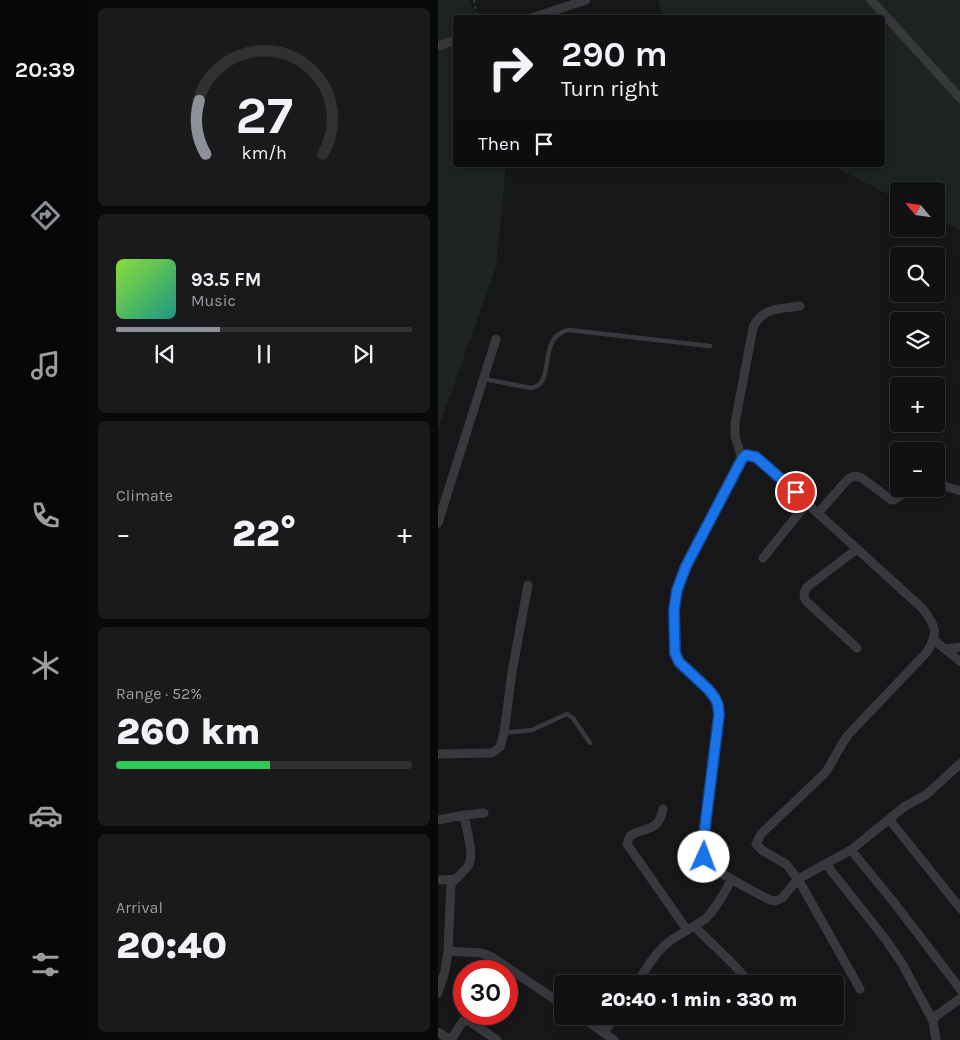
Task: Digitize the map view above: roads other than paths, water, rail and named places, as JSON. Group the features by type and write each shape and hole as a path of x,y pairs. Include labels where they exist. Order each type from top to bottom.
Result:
{"street":[{"path":"540,15 586,0"},
{"path":"871,0 884,15"},
{"path":"885,16 960,99"},
{"path":"438,46 453,41"},
{"path":"742,459 735,423 756,320 762,314 769,311 800,306"},
{"path":"438,523 496,339"},
{"path":"860,989 798,879 786,864 758,848 756,844 757,839 825,773 848,734 927,652 934,640 936,630 933,621 922,608 756,457 746,455 742,459 686,566 677,590 674,610 675,653 679,662 708,689 718,705 719,715 703,843 704,857 712,866 732,879 770,900 776,901 782,898 798,879 851,850 904,806 927,794 960,764"},
{"path":"818,513 852,476 862,478 891,500 895,500 898,497"},
{"path":"945,486 960,491"},
{"path":"763,558 807,503"},
{"path":"857,549 803,592 807,602 857,648"},
{"path":"438,754 492,753 500,747 504,733 512,672 528,586"},
{"path":"934,640 960,662"},
{"path":"945,649 960,647"},
{"path":"663,809 658,823 654,827 633,834 627,840 627,844 690,928 734,965 743,975"},
{"path":"438,820 464,814 484,813"},
{"path":"438,993 445,971 448,951 449,890 451,884 467,868 470,862 471,854 464,814"},
{"path":"889,820 960,909"},
{"path":"851,850 892,900 960,990"},
{"path":"826,864 886,940 903,965 932,1021 936,1040"},
{"path":"438,880 455,879"},
{"path":"642,975 663,946 707,917 717,906 732,879"},
{"path":"448,951 480,953 492,957 554,999"},
{"path":"932,1021 960,998"},
{"path":"438,1032 451,1040 463,1021 468,1021 496,1040"},
{"path":"593,1025 614,1040"},
{"path":"604,1033 609,1025"}],"lane":[{"path":"484,379 531,388 537,387 542,383 551,343 555,336 570,330 710,346"},
{"path":"504,733 532,730 567,714 573,718 590,743"}]}
